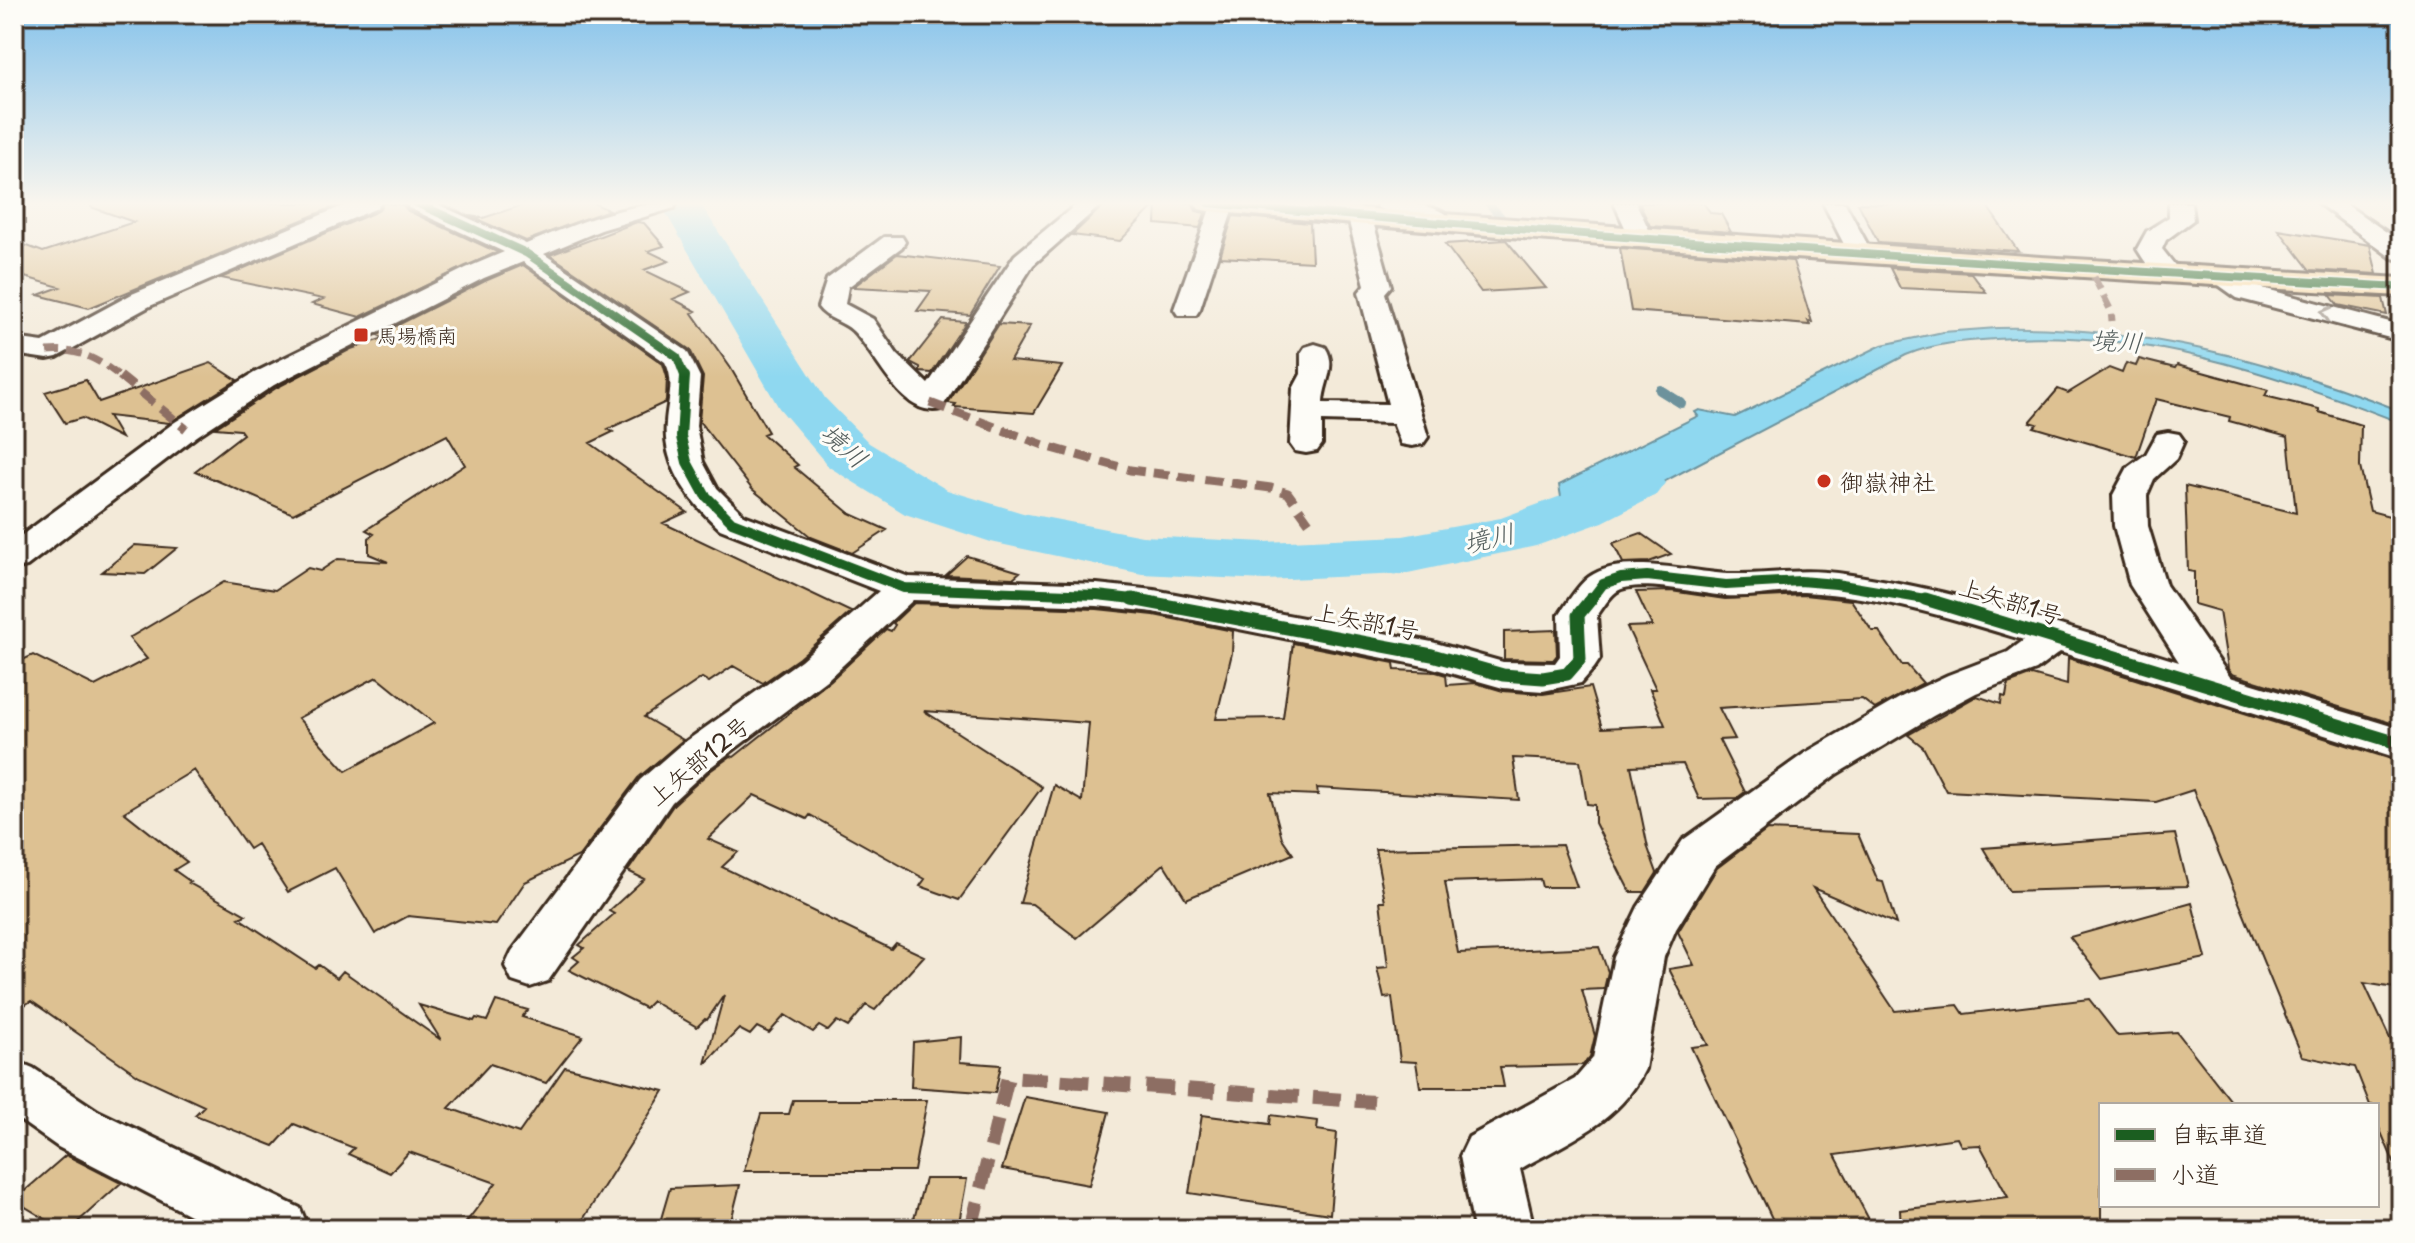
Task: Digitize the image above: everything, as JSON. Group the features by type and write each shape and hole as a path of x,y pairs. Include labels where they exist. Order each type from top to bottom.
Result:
{"main road":[{"path":"1983,261 2401,287"}],"street":[{"path":"14,346 47,351 141,300 233,261"},
{"path":"14,558 232,399 356,332 506,261"},
{"name":"上矢部1号","path":"538,261 677,357 688,381 681,436 691,472 714,507 732,522 904,588 1097,595 1154,601 1432,655 1503,675 1543,678 1567,674 1580,659 1578,615 1603,584 1621,578 1647,576 1726,585 1800,581 1836,584 1939,601 2401,744"},
{"path":"867,261 836,284 831,307 863,325 887,360 930,403 1023,261"},
{"path":"1187,309 1200,261"},
{"path":"1308,412 1409,425 1372,292 1378,286 1371,261"},
{"path":"2159,261 2168,273"},
{"path":"2219,276 2246,292 2401,333"},
{"path":"1306,444 1308,389 1316,374 1315,353"},
{"path":"2168,441 2160,459 2140,474 2130,495 2131,526 2148,585 2216,687"},
{"name":"上矢部12号","path":"530,966 656,791 693,758 815,669 904,588"},
{"path":"1504,1229 1489,1156 1594,1097 1618,1069 1639,957 1655,921 1699,853 1820,764 1918,706 1962,684 2022,661 2054,637"},
{"path":"14,1085 78,1129 279,1229"}],"water":[{"path":"1997,328 2101,333 2203,349 2302,376 2401,411 2401,423 2253,371 2152,347 2049,337 1962,342 1906,355 1648,490 1586,520 1548,532 1562,503 1559,485 1698,416 1695,412 1699,410 1735,417 1882,345 1943,332"}],"building":[{"path":"14,261 203,261 89,308 38,295 60,287 14,274"},
{"path":"261,261 478,261 360,317 312,304 323,299 221,278"},
{"path":"559,261 669,261 644,270 690,292 673,299 696,311 692,313 730,367 768,432 763,434 798,465 794,467 849,513 887,530 852,553 811,537 752,489 699,421 703,377 690,350"},
{"path":"888,261 957,261 1000,266 970,315 917,311 931,291 853,287"},
{"path":"1458,261 1524,261 1546,288 1481,292"},
{"path":"1622,261 1793,261 1812,322 1808,321 1810,325 1631,311"},
{"path":"2303,261 2374,261 2377,274 2310,270"},
{"path":"523,265 663,364 667,377 666,402 608,429 613,432 590,443 687,512 663,523 851,612 799,658 763,683 733,666 709,682 702,678 644,717 683,740 638,778 579,856 525,882 496,925 408,916 375,934 335,868 288,892 257,844 249,849 194,770 124,812 187,862 174,870 189,883 246,915 239,918 315,968 319,965 337,978 343,971 441,1040 419,1005 474,1021 476,1018 487,1021 496,1001 528,1010 522,1017 583,1036 546,1083 490,1064 449,1108 519,1133 565,1067 664,1091 577,1229 461,1229 496,1183 409,1152 390,1173 348,1154 354,1148 294,1124 274,1146 195,1115 204,1106 139,1076 31,1001 14,1012 14,664 33,655 95,686 147,659 129,638 224,582 275,590 308,568 320,571 338,559 388,562 369,554 369,538 374,534 366,530 465,465 447,435 293,514 195,471 243,434 240,430 215,428 276,388 351,349 384,338 378,335","holes":["377,677 434,723 346,771 298,718"]},
{"path":"1890,268 1971,273 1986,292 1900,288"},
{"path":"2330,295 2383,298 2387,315 2338,305"},
{"path":"943,320 966,322 932,373 920,372 920,367 910,362"},
{"path":"999,324 1030,326 1010,361 1062,366 1034,413 954,407 956,404 948,403"},
{"path":"2139,359 2175,368 2177,365 2268,390 2265,396 2319,409 2319,412 2361,425 2360,467 2370,511 2401,519 2401,726 2232,674 2228,669 2219,611 2194,604 2194,572 2188,571 2185,486 2296,513 2288,437 2229,421 2230,417 2156,399 2136,457 2034,427 2037,424 2030,422 2058,389 2068,393 2109,368 2122,373 2126,363 2136,366"},
{"path":"211,363 237,380 169,423 108,416 121,438 82,418 65,423 45,392 86,380 99,402"},
{"path":"1641,533 1671,554 1649,562 1623,563 1613,543"},
{"path":"135,545 177,548 145,574 102,572"},
{"path":"967,556 1020,572 1013,578 946,575"},
{"path":"1671,591 1725,599 1804,595 1851,600 1872,631 1879,631 1902,665 1907,665 1923,683 1875,709 1862,699 1719,708 1735,739 1719,740 1745,792 1737,798 1699,799 1683,764 1631,766 1648,848 1657,873 1645,892 1630,892 1595,823 1595,805 1587,804 1580,761 1513,758 1519,800 1317,788 1318,795 1270,793 1282,838 1293,854 1186,899 1164,864 1077,938 1032,904 1020,903 1054,785 1082,801 1089,723 924,711 1042,787 959,900 920,886 925,879 810,815 807,819 754,795 708,839 738,852 722,867 891,949 896,943 924,956 875,1010 866,1005 848,1027 837,1021 828,1031 819,1026 813,1032 785,1015 769,1033 757,1027 750,1035 739,1029 705,1064 724,995 707,1020 697,1027 652,1001 645,1008 569,970 579,961 573,957 584,948 579,945 614,914 609,911 644,879 628,871 674,804 710,771 734,757 831,680 886,629 891,631 895,625 893,623 914,603 1097,609 1154,615 1233,631 1232,653 1216,719 1283,718 1293,643 1394,663 1395,670 1436,672 1446,675 1447,685 1476,683 1503,691 1543,694 1590,687 1602,728 1665,725 1650,689 1656,689 1627,627 1652,626 1636,592"},
{"path":"1556,630 1557,655 1553,660 1504,659 1504,632"},
{"path":"2068,658 2401,762 2401,989 2364,983 2401,1062 2401,1179 2379,1128 2379,1103 2369,1103 2355,1067 2302,1056 2193,790 2156,802 1946,791 1923,747 1908,735 1977,696 2001,704 2002,696 2006,697 2008,684 2032,675 2067,685"},
{"path":"1767,830 1858,834 1878,881 1883,882 1896,924 1813,888 1895,1011 1958,1005 1964,1014 2089,999 2118,1036 2177,1032 2232,1103 2099,1103 2101,1229 1901,1229 1900,1210 2008,1197 1980,1145 1961,1146 1957,1138 1835,1155 1874,1229 1777,1229 1691,1047 1708,1045 1669,969 1694,965 1678,932 1717,868"},
{"path":"2175,834 2188,886 2009,891 1983,848"},
{"path":"1562,845 1577,887 1542,887 1540,879 1445,882 1458,953 1599,947 1608,972 1604,989 1582,990 1595,1036 1590,1057 1583,1065 1500,1067 1504,1087 1420,1087 1416,1062 1400,1061 1392,997 1384,998 1377,968 1388,967 1380,901 1385,901 1375,849"},
{"path":"2192,903 2206,958 2102,979 2070,937"},
{"path":"961,1037 960,1062 1001,1065 995,1093 911,1087 913,1042"},
{"path":"1025,1097 1109,1112 1089,1185 1002,1169"},
{"path":"793,1100 927,1100 914,1171 744,1171 761,1114 789,1114"},
{"path":"1202,1115 1270,1124 1271,1115 1318,1121 1317,1130 1337,1133 1330,1214 1189,1193"},
{"path":"66,1155 121,1183 70,1229 62,1229 14,1200"},
{"path":"925,1179 967,1179 958,1228 912,1226"},
{"path":"740,1185 729,1229 658,1229 670,1188"}],"waterway":[{"name":"境川","path":"715,261 805,408 849,455 926,502 1012,529 1142,555 1265,561 1403,555 1515,533 1582,509 1636,483"},
{"path":"1660,390 1681,403"}],"marked path":[{"path":"2094,277 2111,311 2112,321"},
{"path":"47,351 73,351 99,360 186,429"},
{"path":"930,403 1049,447 1130,470 1271,488 1288,493 1310,524"},
{"path":"971,1229 1008,1077 1374,1102"}],"cycle path":[{"path":"538,261 677,357 683,367 686,386 681,426 683,450 705,495 732,522 904,588 1097,595 1154,601 1432,655 1503,675 1543,678 1567,674 1580,659 1578,615 1603,584 1621,578 1647,576 1726,585 1800,581 1836,584 1939,601 2401,744"},
{"path":"1971,261 2401,287"}],"place":[{"name":"馬場橋南","path":"361,335"},
{"name":"御嶽神社","path":"1824,481"}]}
